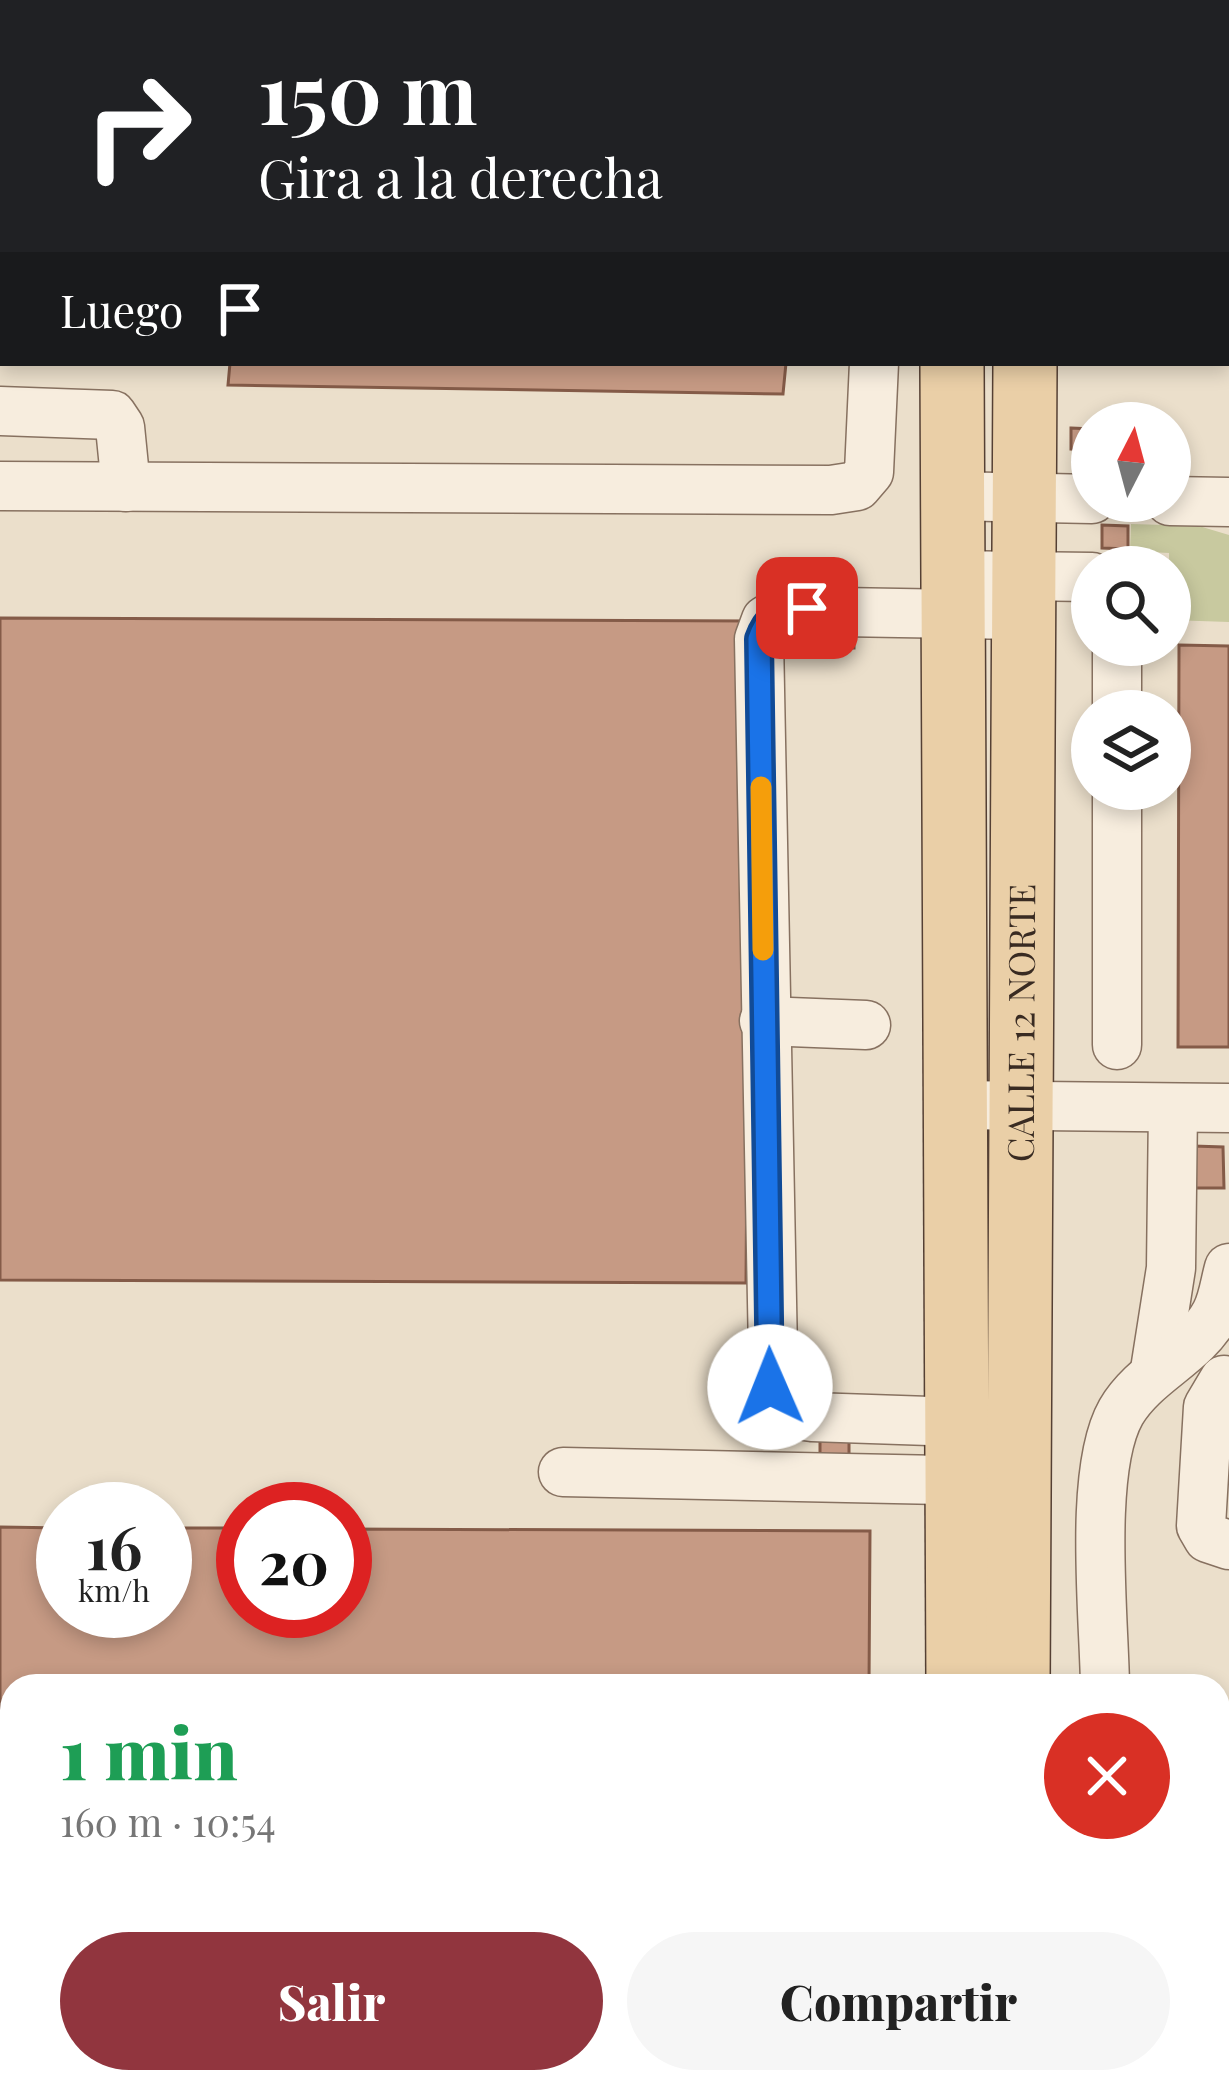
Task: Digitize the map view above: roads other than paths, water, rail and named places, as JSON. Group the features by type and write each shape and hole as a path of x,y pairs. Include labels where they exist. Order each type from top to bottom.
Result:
{"main road":[{"name":"CALLE 12 NORTE","path":"952,366 958,1674"},
{"name":"CALLE 12 NORTE","path":"1018,1674 1025,366"}],"lane":[{"path":"0,486 831,490 856,486 869,472 874,366"},
{"path":"0,411 112,415 120,427 126,487"},
{"path":"952,496 1071,498"},
{"path":"1191,501 1229,502"},
{"path":"957,1452 788,1414 774,1403 759,639 766,620 781,611 952,593 1022,596 1071,583"},
{"path":"1117,810 1117,1045"},
{"path":"764,1021 866,1025"},
{"path":"955,1105 1229,1108"},
{"path":"1167,1346 1173,1108"},
{"path":"1105,1674 1103,1462 1121,1412 1167,1346 1216,1313 1229,1268"},
{"path":"1167,1346 1227,1380 1208,1407 1201,1526 1208,1538 1229,1545"},
{"path":"563,1472 957,1452 1020,1453"}]}
